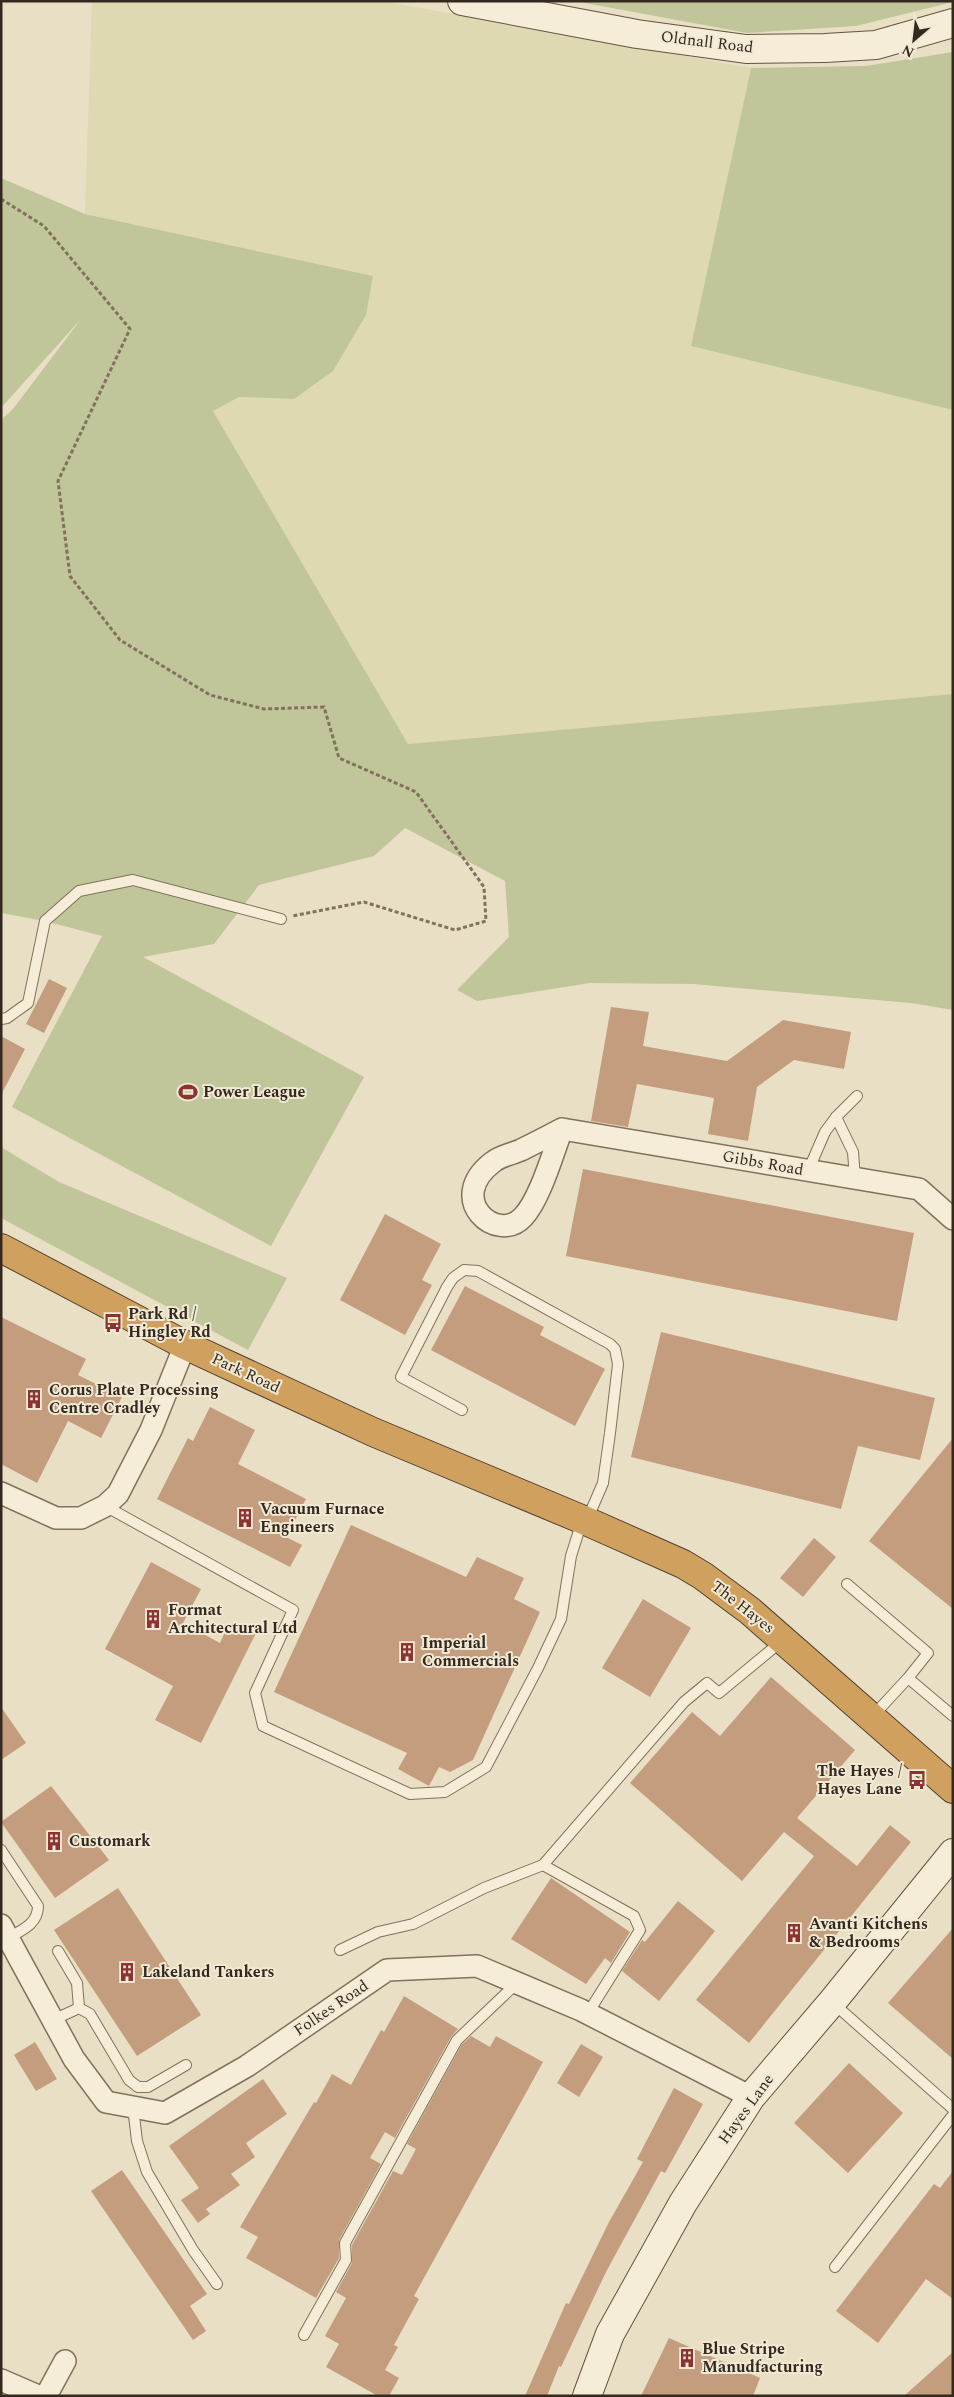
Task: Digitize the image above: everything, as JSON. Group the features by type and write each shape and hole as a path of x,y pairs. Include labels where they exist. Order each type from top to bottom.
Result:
{"highway":[{"name":"Park Road","path":"1,1248 185,1345 374,1432 497,1484"},
{"name":"The Hayes","path":"497,1484 584,1520 683,1564 704,1576 784,1640 953,1789"}],"street":[{"name":"Oldnall Road","path":"462,1 637,34 746,49 876,45 953,23"},
{"name":"Gibbs Road","path":"562,1129 919,1189 953,1219"},
{"path":"562,1129 538,1191 522,1218 507,1225 488,1222 475,1208 472,1191 479,1174 494,1160 562,1129"},
{"path":"1,1493 56,1518 81,1518 105,1506 118,1494 151,1430 185,1345"},
{"name":"Hayes Lane","path":"587,2396 610,2334 683,2203 751,2097 832,2002 953,1853"},
{"name":"Folkes Road","path":"5,1932 74,2059 106,2102 133,2108 165,2113 247,2066 387,1970 477,1966 588,2013 751,2097"},
{"path":"46,2396 65,2362"},
{"path":"1,2380 38,2396"}],"lane":[{"path":"1,1019 7,1018 28,1003 45,921 79,891 134,880 281,919"},
{"path":"808,1170 826,1132 836,1117 857,1096"},
{"path":"836,1117 853,1152 855,1178"},
{"path":"105,1506 293,1610 255,1693 263,1726 410,1794 444,1792 486,1767 538,1668 561,1619 571,1556 584,1520 603,1483 618,1364 615,1349 610,1344 478,1271 464,1270 458,1273 447,1287 401,1377 462,1410"},
{"path":"848,1584 928,1652 908,1678 871,1718"},
{"path":"340,1950 378,1932 413,1924 484,1888 543,1865 684,1702 707,1683 719,1693 784,1640"},
{"path":"908,1678 953,1716"},
{"path":"1,1850 38,1906 38,1915 34,1922 5,1932"},
{"path":"543,1865 634,1916 640,1930 588,2013"},
{"path":"58,1951 78,1983 79,2008"},
{"path":"304,2335 346,2260 345,2243 457,2040 517,1983"},
{"path":"832,2002 953,2109"},
{"path":"53,2020 79,2008"},
{"path":"79,2008 90,2014 128,2080 138,2088 148,2087 186,2065"},
{"path":"133,2108 137,2141 147,2172 193,2250 217,2284"},
{"path":"835,2267 953,2115"}],"path":[{"path":"1,199 44,226 130,329 58,481 70,576 120,640 210,695 264,709 324,707 338,758 416,792 484,887 486,920 455,930 364,902 281,919"}],"shaded area":[{"path":"92,1 382,1 751,68 691,346 953,410 953,694 408,744 213,411 238,397 294,399 373,276 85,214"}],"green space":[{"path":"574,1 953,2 856,26 747,33"},
{"path":"953,52 953,410 691,346 751,68 866,66"},
{"path":"1,178 85,214 373,276 366,315 333,371 294,399 239,397 213,411 408,744 953,694 953,1010 911,1003 693,984 590,983 477,1001 457,990 509,937 505,881 405,828 374,856 259,885 214,944 143,957 364,1077 271,1246 12,1107 102,936 45,921 1,913 1,420 13,409 81,319 1,408"},
{"path":"1,1147 59,1182 287,1278 248,1350 1,1218"}],"building":[{"path":"49,979 67,988 44,1033 26,1024"},
{"path":"611,1007 649,1012 643,1046 727,1061 783,1020 851,1032 844,1069 794,1060 757,1087 748,1141 708,1134 714,1098 637,1084 628,1127 591,1121"},
{"path":"1,1036 25,1049 1,1095"},
{"path":"583,1169 914,1233 897,1321 566,1256"},
{"path":"385,1214 441,1244 422,1280 432,1285 405,1335 340,1300"},
{"path":"465,1286 544,1327 540,1335 605,1369 575,1426 431,1350"},
{"name":"Corus Plate Processing Centre Cradley","path":"1,1317 86,1359 78,1375 122,1397 101,1438 68,1421 37,1483 1,1464"},
{"path":"661,1332 935,1398 920,1460 858,1446 841,1509 631,1457"},
{"name":"Vacuum Furnace Engineers","path":"210,1407 255,1430 238,1464 306,1499 286,1537 302,1545 290,1567 157,1499 188,1438 193,1441"},
{"path":"953,1438 953,1609 869,1541"},
{"name":"Imperial Commercials","path":"351,1525 466,1577 477,1557 524,1578 514,1599 540,1612 473,1760 450,1772 439,1767 429,1786 398,1769 407,1753 274,1692"},
{"path":"814,1538 836,1557 803,1597 780,1578"},
{"path":"151,1562 201,1589 183,1623 220,1643 225,1632 231,1635 238,1623 256,1633 201,1743 155,1720 173,1686 105,1649"},
{"path":"643,1599 691,1628 650,1697 602,1668"},
{"path":"771,1677 855,1750 797,1818 857,1866 890,1825 911,1842 749,2043 696,2000 814,1856 784,1832 742,1881 630,1783 692,1712 720,1736"},
{"path":"1,1707 26,1743 1,1760"},
{"name":"Customark","path":"51,1786 109,1860 55,1898 1,1822"},
{"path":"551,1878 630,1932 611,1963 605,1958 586,1984 511,1939"},
{"name":"Lakeland Tankers","path":"118,1888 201,2015 137,2056 54,1930"},
{"path":"678,1901 715,1931 659,2001 622,1971 642,1940 645,1942"},
{"path":"953,1928 953,2059 888,2003"},
{"path":"404,1996 458,2029 451,2037 395,2138 385,2132 370,2158 381,2164 339,2240 339,2258 316,2298 246,2258 258,2237 240,2227 332,2074 351,2085 381,2030 384,2032"},
{"path":"471,2036 490,2047 496,2036 543,2062 414,2296 419,2299 394,2345 398,2347 385,2370 399,2378 389,2396 378,2396 326,2367 339,2344 325,2336 346,2298 336,2292 352,2263 352,2245 393,2171 402,2175 416,2149 407,2144 462,2044"},
{"path":"35,2042 57,2079 36,2091 14,2055"},
{"path":"581,2044 603,2057 579,2097 557,2083"},
{"path":"849,2063 903,2113 848,2173 794,2123"},
{"path":"263,2079 287,2114 246,2143 255,2157 231,2174 240,2185 206,2209 210,2214 198,2223 181,2200 199,2188 169,2146"},
{"path":"674,2088 703,2104 665,2173 661,2171 606,2272 561,2367 559,2366 547,2396 525,2396 566,2303 569,2304 609,2222 643,2162 637,2159"},
{"path":"122,2170 207,2294 190,2306 206,2331 193,2340 91,2191"},
{"path":"953,2171 953,2299 926,2279 878,2343 836,2311 934,2184 940,2188"},
{"name":"Blue Stripe Manudfacturing","path":"669,2338 760,2378 753,2396 641,2396"},
{"path":"953,2352 953,2396 904,2396"}],"place":[{"name":"Power League","path":"188,1092"},
{"name":"Park Rd / Hingley Rd","path":"113,1323"},
{"name":"Corus Plate Processing Centre Cradley","path":"34,1399"},
{"name":"Vacuum Furnace Engineers","path":"245,1518"},
{"name":"Format Architectural Ltd","path":"153,1619"},
{"name":"Imperial Commercials","path":"407,1652"},
{"name":"The Hayes / Hayes Lane","path":"917,1780"},
{"name":"Customark","path":"54,1841"},
{"name":"Avanti Kitchens & Bedrooms","path":"794,1933"},
{"name":"Lakeland Tankers","path":"127,1972"},
{"name":"Blue Stripe Manudfacturing","path":"687,2358"}]}
